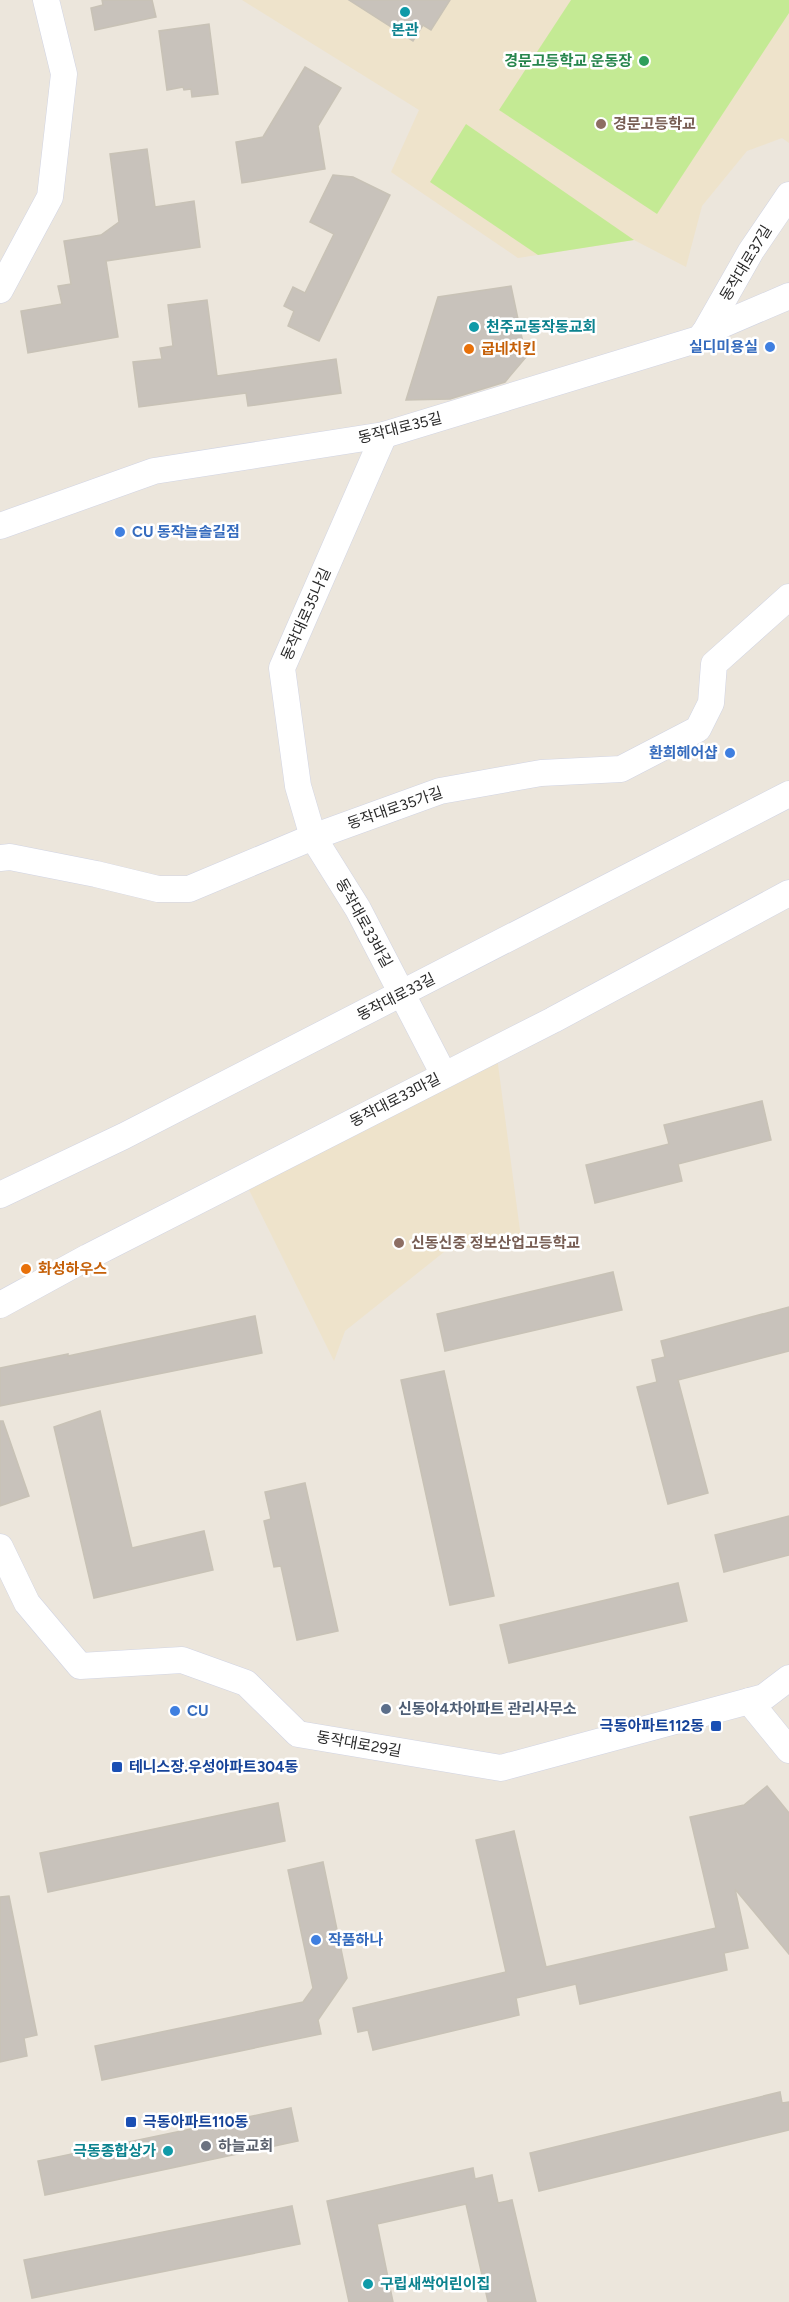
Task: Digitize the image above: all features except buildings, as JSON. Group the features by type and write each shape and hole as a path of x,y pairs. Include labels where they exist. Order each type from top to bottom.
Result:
{"street":[{"path":"0,290 50,197 64,74 46,0"},
{"name":"동작대로37길","path":"705,332 751,251 789,195"},
{"name":"동작대로35길","path":"0,526 154,471 384,435 699,339 705,332 789,296"},
{"name":"동작대로35나길","path":"313,837 297,786 282,668 384,435"},
{"name":"동작대로35가길","path":"0,858 10,857 158,889 189,889 313,837 440,791 541,773 621,769 698,729 711,703 714,664 789,597"},
{"name":"동작대로33길","path":"0,1195 124,1136 789,794"},
{"name":"동작대로33바길","path":"313,837 358,909 444,1075"},
{"name":"동작대로33마길","path":"0,1305 88,1257 553,1020 789,893"},
{"name":"동작대로29길","path":"0,1547 27,1603 80,1666 182,1660 246,1683 298,1734 501,1768 764,1697 789,1678"},
{"path":"749,1701 789,1750"}],"shaded area":[{"name":"경문고등학교","path":"242,0 789,0 789,143 782,138 747,151 702,206 686,267 634,240 518,258 391,172 419,110"},
{"path":"497,1057 521,1238 444,1252 345,1331 334,1361 248,1188"}],"green space":[{"name":"경문고등학교 운동장","path":"571,0 789,0 789,13 657,214 499,110"},
{"path":"466,124 634,240 538,255 430,182"}],"place":[{"name":"본관","path":"405,12"},
{"name":"경문고등학교 운동장","path":"644,61"},
{"name":"경문고등학교","path":"601,124"},
{"name":"천주교동작동교회","path":"474,327"},
{"name":"실디미용실","path":"770,347"},
{"name":"굽네치킨","path":"469,349"},
{"name":"CU 동작늘솔길점","path":"120,532"},
{"name":"환희헤어샵","path":"730,753"},
{"name":"신동신중 정보산업고등학교","path":"399,1243"},
{"name":"화성하우스","path":"26,1269"},
{"name":"신동아4차아파트 관리사무소","path":"386,1709"},
{"name":"CU","path":"175,1711"},
{"name":"극동아파트112동","path":"716,1726"},
{"name":"테니스장.우성아파트304동","path":"117,1767"},
{"name":"작품하나","path":"316,1940"},
{"name":"극동아파트110동","path":"131,2122"},
{"name":"하늘교회","path":"206,2146"},
{"name":"극동종합상가","path":"168,2151"},
{"name":"구립새싹어린이집","path":"368,2284"}]}
